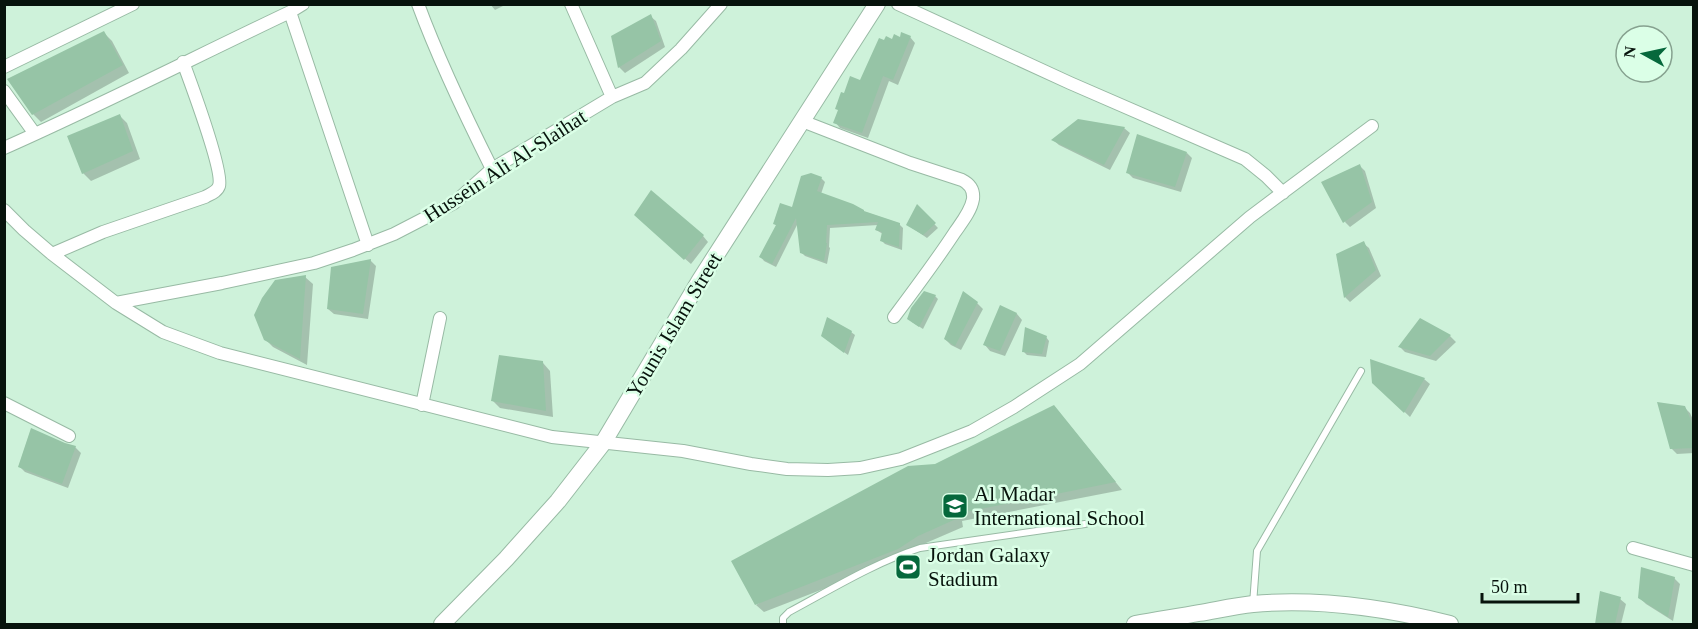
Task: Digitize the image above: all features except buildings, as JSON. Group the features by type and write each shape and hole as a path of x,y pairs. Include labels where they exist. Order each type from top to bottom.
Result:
{"street":[{"path":"4,67 133,4"},
{"path":"4,148 112,99 303,4"},
{"path":"418,4 429,34 492,169"},
{"path":"572,4 612,97"},
{"name":"Hussein Ali Al-Slaihat","path":"116,303 314,263 394,234 454,203 492,169 612,97 645,83 681,49 721,4"},
{"name":"Younis Islam Street","path":"442,624 558,501 603,443 712,260 877,4"},
{"path":"898,4 1070,83 1245,159 1283,193"},
{"path":"290,12 368,245"},
{"path":"52,254 103,232 205,197 218,189 220,185 218,172 183,62"},
{"path":"4,91 35,134"},
{"path":"802,121 910,163 962,180 968,183 972,190 973,197 968,212 894,317"},
{"path":"4,210 52,254 116,303 163,332 220,353 552,437 683,451 751,464 828,470 860,468 901,459 972,430 1014,407 1080,364 1251,217 1372,126"},
{"path":"422,405 440,318"},
{"path":"4,403 69,436"},
{"path":"1633,548 1694,565"},
{"path":"1135,624 1253,604 1322,604 1365,607 1450,624"},
{"path":"450,624 460,607"}],"lane":[{"path":"1253,604 1257,550 1361,371"},
{"path":"783,624 783,618 789,612 884,561 920,548 1085,524"}],"place":[{"name":"Al Madar International School","path":"955,506"},
{"name":"Jordan Galaxy Stadium","path":"908,567"}]}
